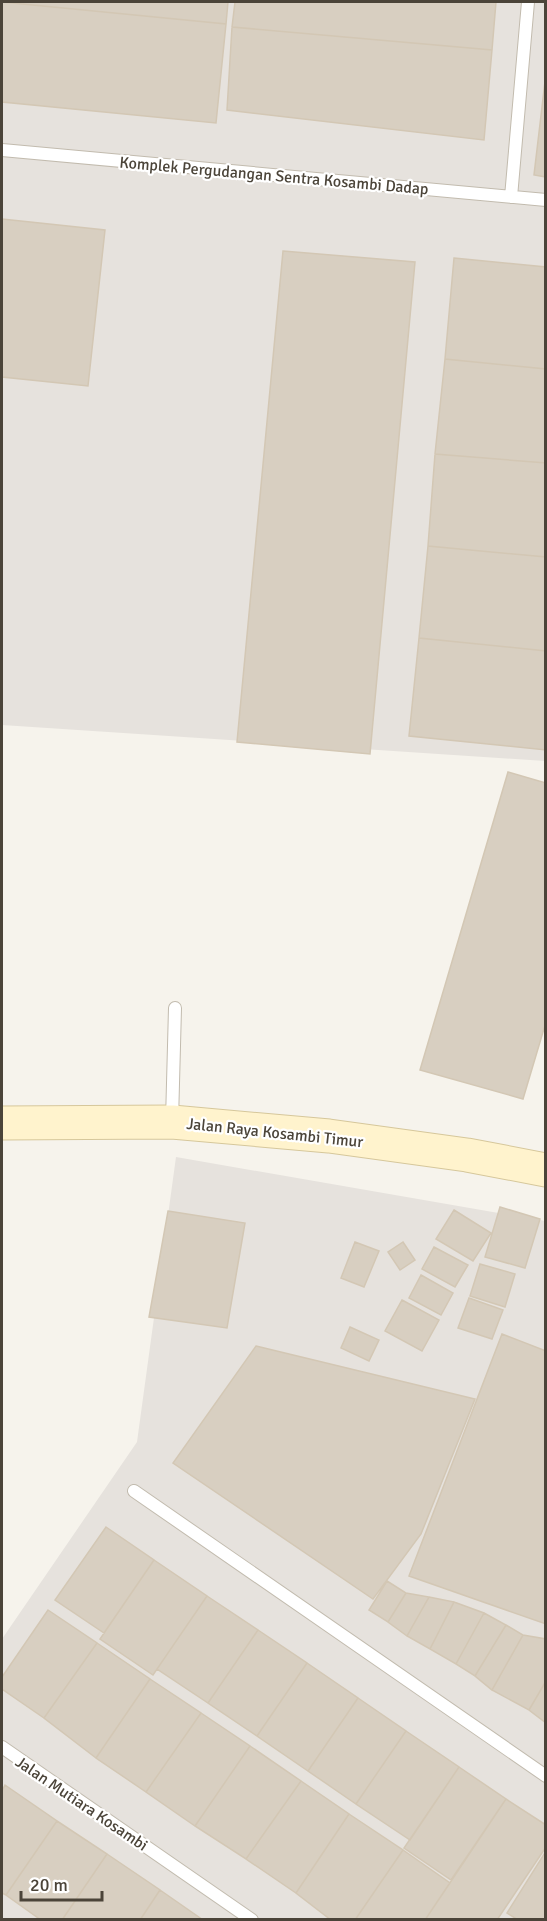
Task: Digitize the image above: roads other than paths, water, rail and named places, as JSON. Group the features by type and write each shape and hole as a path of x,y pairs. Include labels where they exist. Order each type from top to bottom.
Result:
{"main road":[{"name":"Jalan Raya Kosambi Timur","path":"2,1123 172,1122 329,1136 467,1155 546,1170"}],"lane":[{"path":"512,197 528,2"},
{"name":"Komplek Pergudangan Sentra Kosambi Dadap","path":"2,150 546,201"},
{"path":"172,1122 175,1008"},
{"path":"134,1491 546,1776"},
{"name":"Jalan Mutiara Kosambi","path":"2,1747 252,1920"}]}
